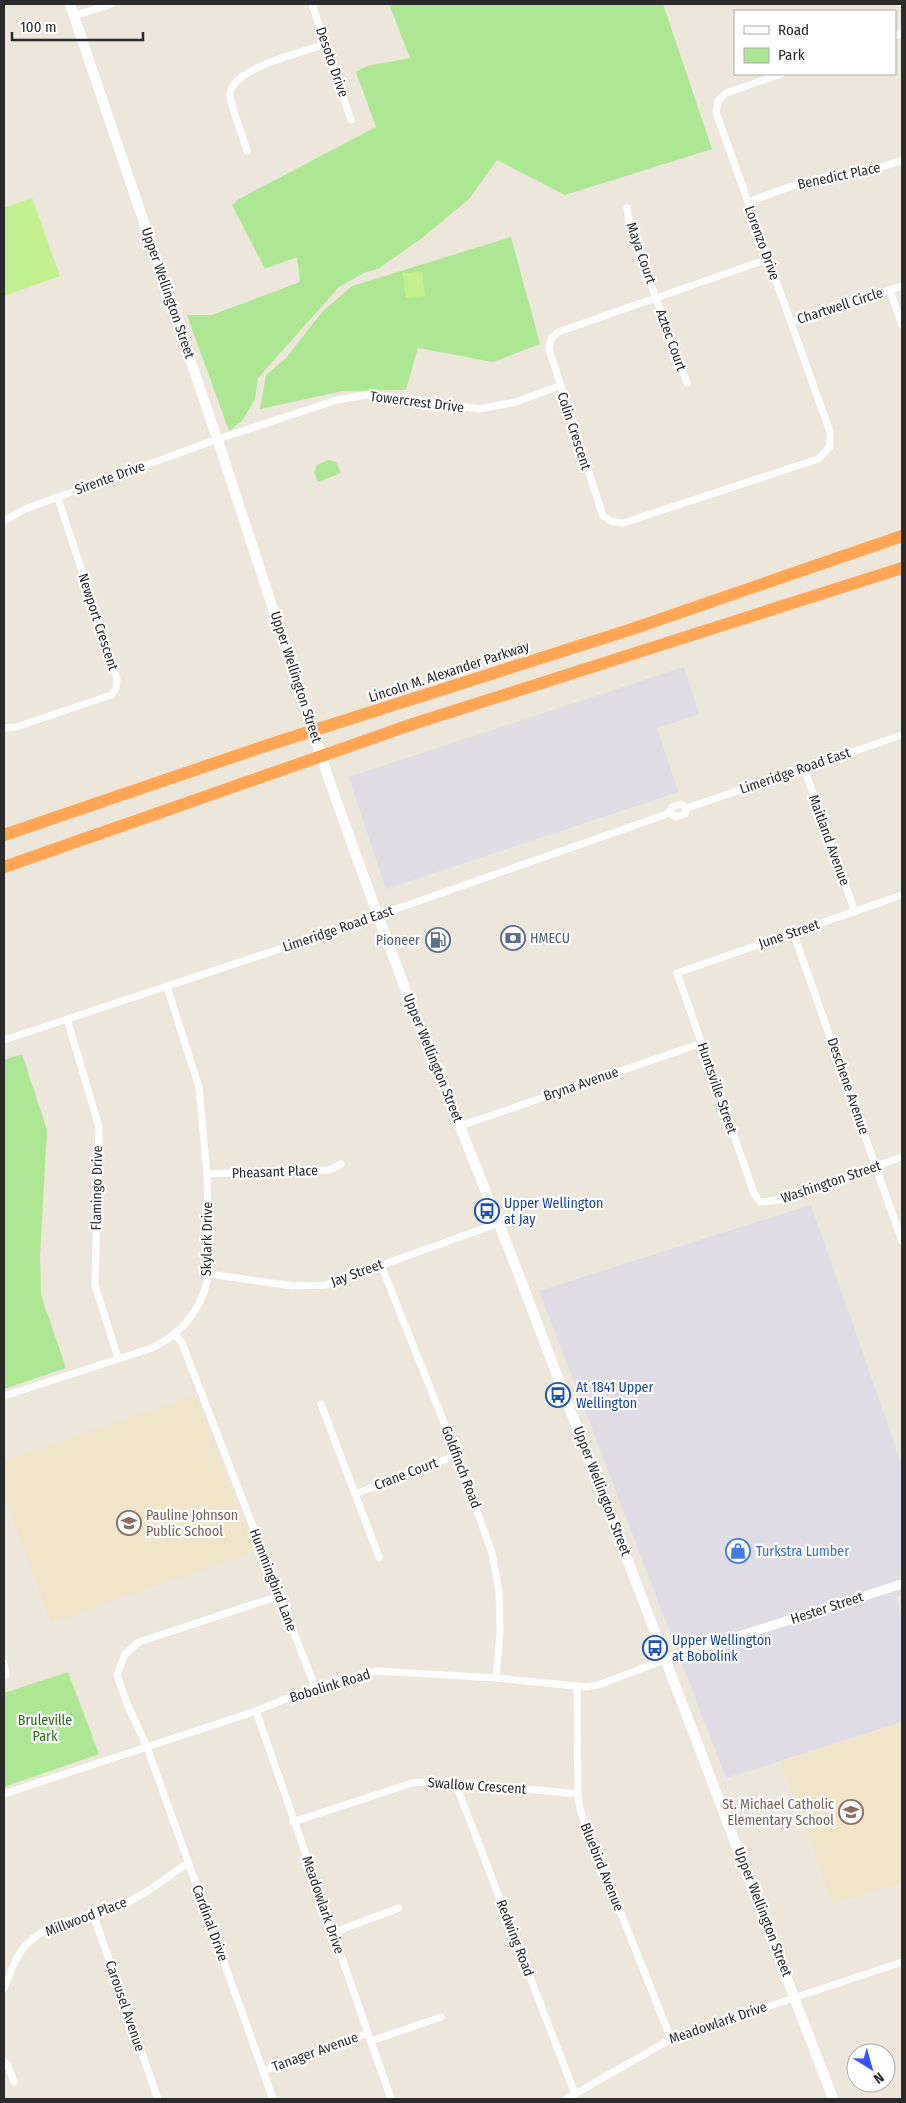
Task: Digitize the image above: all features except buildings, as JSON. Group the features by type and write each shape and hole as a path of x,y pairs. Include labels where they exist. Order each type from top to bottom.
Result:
{"highway":[{"name":"Lincoln M. Alexander Parkway","path":"4,835 268,745 629,630 902,536"},
{"path":"4,867 413,724 902,568"}],"main road":[{"name":"Upper Wellington Street","path":"70,4 218,439 306,713 378,915 666,1659 833,2099"}],"street":[{"path":"74,16 112,4"},
{"name":"Desoto Drive","path":"312,4 351,120"},
{"path":"247,151 230,95 234,82 250,70 326,44"},
{"name":"Lorenzo Drive","path":"778,75 728,91 721,96 717,104 717,115 830,432 832,440 828,451"},
{"name":"Benedict Place","path":"748,202 806,181 885,166 902,160"},
{"name":"Maya Court","path":"626,208 629,224 656,298"},
{"name":"Colin Crescent","path":"768,259 558,332 551,339 548,349 559,386 603,516 611,521 622,522 632,520 818,459 828,451"},
{"name":"Chartwell Circle","path":"791,322 902,286"},
{"name":"Chartwell Circle","path":"890,290 902,325"},
{"name":"Aztec Court","path":"656,298 687,383"},
{"name":"Towercrest Drive","path":"218,439 336,400 366,394 398,396 479,409 516,402 559,386"},
{"name":"Sirente Drive","path":"4,521 25,509 218,439"},
{"name":"Newport Crescent","path":"4,728 16,727 111,695 116,689 117,679 58,498"},
{"name":"Limeridge Road East","path":"4,1040 167,987 670,813 676,817 685,814 687,808 902,735"},
{"name":"Maitland Avenue","path":"804,768 855,912"},
{"name":"June Street","path":"677,974 902,895"},
{"name":"Deschene Avenue","path":"793,932 902,1240"},
{"name":"Huntsville Street","path":"677,974 754,1193 760,1202"},
{"name":"Skylark Drive","path":"4,1396 152,1348 175,1334 194,1314 209,1274 207,1174 199,1087 167,987"},
{"name":"Flamingo Drive","path":"67,1019 99,1127 95,1284 118,1358"},
{"name":"Bryna Avenue","path":"460,1126 702,1043"},
{"name":"Washington Street","path":"760,1202 780,1200 902,1157"},
{"name":"Pheasant Place","path":"207,1174 329,1170 341,1164"},
{"name":"Jay Street","path":"209,1274 293,1286 326,1285 498,1223"},
{"name":"Goldfinch Road","path":"381,1264 456,1454 492,1553 499,1592 496,1678"},
{"name":"Hummingbird Lane","path":"175,1334 182,1343 315,1687"},
{"path":"320,1404 379,1557"},
{"name":"Crane Court","path":"354,1494 456,1454"},
{"name":"Hester Street","path":"666,1659 902,1584"},
{"name":"Cardinal Drive","path":"273,2099 148,1747 128,1706 117,1675 125,1654 139,1642 279,1596"},
{"name":"Bobolink Road","path":"4,1794 256,1711 315,1687 377,1671 496,1678 577,1686 598,1685 666,1659"},
{"path":"4,1663 6,1675"},
{"name":"Bluebird Avenue","path":"577,1686 578,1794 582,1818 671,2038"},
{"name":"Meadowlark Drive","path":"256,1711 391,2099"},
{"name":"Swallow Crescent","path":"294,1822 423,1781 455,1782 578,1794"},
{"name":"Redwing Road","path":"455,1782 576,2094"},
{"name":"Millwood Place","path":"4,1988 27,1944 46,1930 120,1906 188,1863"},
{"path":"332,1933 399,1908"},
{"name":"Carousel Avenue","path":"93,1914 158,2099"},
{"name":"Meadowlark Drive","path":"566,2099 671,2038 902,1962"},
{"path":"371,2041 441,2017"},
{"name":"Tanager Avenue","path":"263,2071 368,2033"},
{"path":"4,2062 8,2066 14,2082"}],"shaded area":[{"path":"684,667 699,714 657,728 678,792 386,889 349,777"},
{"path":"811,1205 902,1465 902,1595 896,1597 902,1617 902,1722 726,1778 539,1291"},
{"name":"Pauline Johnson Public School","path":"195,1396 255,1551 51,1623 4,1494 4,1461"},
{"name":"St. Michael Catholic Elementary School","path":"902,1722 902,1883 833,1904 781,1762"}],"green space":[{"path":"389,4 663,4 712,149 565,195 497,160 469,199 422,238 378,269 366,272 339,287 258,378 255,399 242,421 229,431 187,315 212,315 300,282 297,257 265,269 232,205 239,199 376,127 356,72 367,66 410,58"},
{"path":"32,198 60,276 4,296 4,208"},
{"path":"511,237 540,344 493,362 418,348 406,390 343,391 260,409 266,375 286,358 322,312 352,286"},
{"path":"402,272 422,272 425,296 406,298"},
{"path":"328,460 336,462 341,473 318,482 314,473 317,465"},
{"path":"22,1054 47,1130 40,1255 41,1295 66,1368 4,1389 4,1060"},
{"name":"Bruleville Park","path":"68,1672 99,1754 4,1787 4,1693"}],"place":[{"name":"HMECU","path":"513,938"},
{"name":"Pioneer","path":"438,940"},
{"name":"Upper Wellington at Jay","path":"487,1211"},
{"name":"At 1841 Upper Wellington","path":"558,1395"},
{"name":"Pauline Johnson Public School","path":"129,1523"},
{"name":"Turkstra Lumber","path":"738,1551"},
{"name":"Upper Wellington at Bobolink","path":"655,1648"},
{"name":"St. Michael Catholic Elementary School","path":"851,1812"}]}
